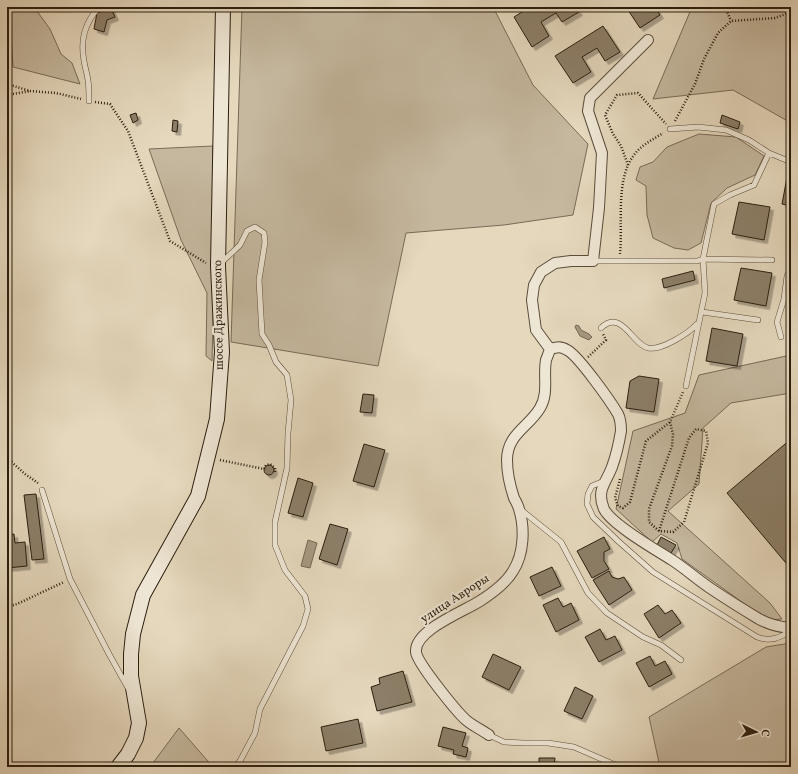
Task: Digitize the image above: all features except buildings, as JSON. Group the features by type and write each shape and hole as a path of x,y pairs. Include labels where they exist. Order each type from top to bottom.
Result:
{"main road":[{"name":"шоссе Дражинского","path":"118,767 128,754 136,738 139,723 134,699 131,654 133,634 143,595 198,496 217,419 222,352 218,266 223,7"}],"street":[{"path":"648,40 590,98 588,111 602,153 594,261 555,263 541,272 534,285 532,300 536,330 550,349 558,346 573,354 590,374 619,415 621,430 612,468 604,481 601,492 601,501 605,511 616,522 673,560 713,590 760,620 777,627 791,628"},
{"name":"улица Авроры","path":"489,735 466,720 422,665 416,652 417,644 427,631 480,601 502,583 513,571 521,551 523,527 519,508 514,498 507,470 508,448 515,435 534,417 541,407 545,393 546,360 550,349"}],"lane":[{"path":"89,101 88,81 82,44 86,26 92,15 99,7"},
{"path":"670,129 698,127 726,130 749,140 769,153 791,162"},
{"path":"686,386 705,293 703,259 714,204 730,195 754,185 769,153"},
{"path":"218,266 240,245 247,231 255,227 264,233 266,242 259,280 262,334 269,345 276,362 287,375 291,400 287,468 275,522 275,545 285,570 305,596 308,609 303,626 260,709 255,733 240,761 235,767"},
{"path":"594,261 697,261 703,259 772,260"},
{"path":"781,337 777,322 791,268"},
{"path":"702,312 758,320"},
{"path":"601,328 604,324 610,323 621,325 642,345 649,349 682,337 698,323"},
{"path":"604,481 592,486 588,494 587,504 593,517 653,572 756,637 764,640 778,638 791,631"},
{"path":"42,490 70,579 134,699"},
{"path":"519,508 561,542 588,593 607,613 643,637 661,645 682,660"},
{"path":"489,735 504,742 524,744 548,743 574,747 620,767"}],"path":[{"path":"725,7 731,21"},
{"path":"619,261 622,193 628,165 634,155 647,143 670,129 694,84 704,59 718,33 731,21 775,18 791,12"},
{"path":"7,84 30,90 56,93 89,101 110,104 128,132 170,241 204,262 218,266"},
{"path":"7,95 30,90"},
{"path":"628,165 621,146 613,134 605,115 617,95 638,93 670,129"},
{"path":"621,475 615,498 618,506 623,508 630,502 646,441 670,422 686,386"},
{"path":"659,531 688,438 696,429 706,431 708,443 684,522 673,532 659,531 649,522 649,509 672,446 673,434 670,422"},
{"path":"7,458 25,474 37,482 42,490"},
{"path":"208,458 264,469 266,465 270,464 275,468 275,472"},
{"path":"7,607 17,604 70,579"}],"shaded area":[{"path":"7,7 34,7 50,29 61,54 72,63 80,84 13,67 11,31 7,30"},
{"path":"242,7 493,7 533,85 588,144 573,215 504,225 406,233 378,366 231,342"},
{"path":"692,7 791,7 791,123 733,90 653,99"},
{"path":"699,134 736,137 764,156 755,175 727,188 711,203 701,243 688,250 674,248 653,238 647,215 646,186 636,180 640,167 653,162 667,147"},
{"path":"213,146 215,250 212,361 206,356 207,293 181,240 149,149"},
{"path":"576,325 592,337 589,340 580,336 575,327"},
{"path":"791,355 791,393 731,403 703,428 699,484 668,511 770,603 782,619 767,620 682,559 677,543 661,534 652,542 616,509 633,431 685,413 699,375"},
{"path":"308,540 317,543 310,568 301,566"},
{"path":"791,643 791,767 660,767 649,717 766,647"},
{"path":"179,728 213,767 150,767"}]}
